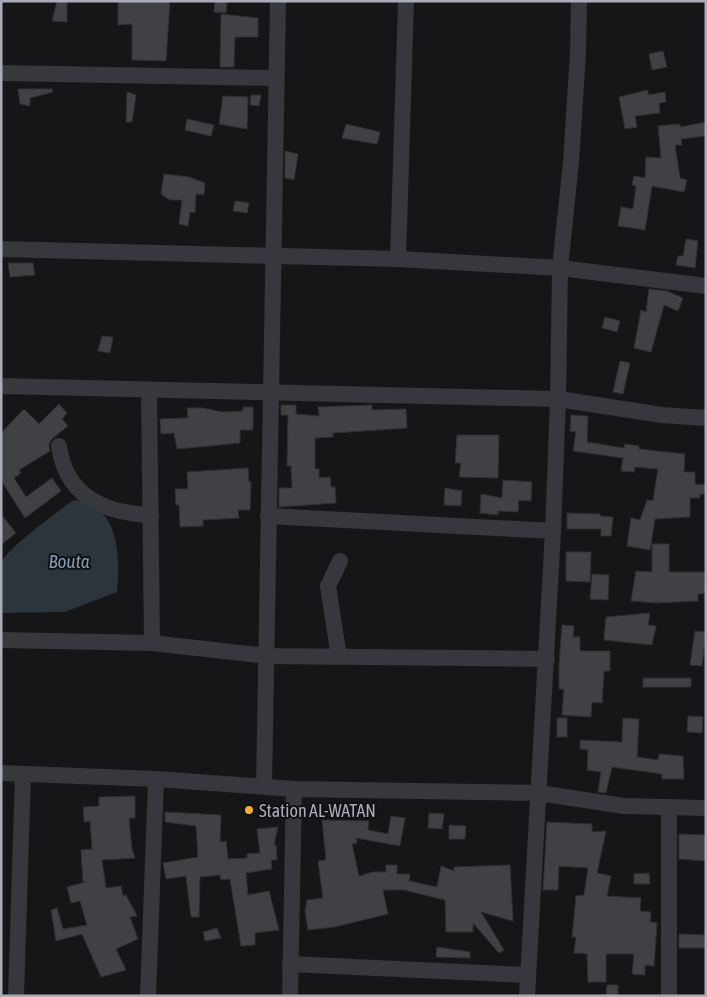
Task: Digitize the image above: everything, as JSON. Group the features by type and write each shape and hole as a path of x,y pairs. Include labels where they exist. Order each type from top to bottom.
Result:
{"street":[{"path":"264,786 272,393 275,78 278,1"},
{"path":"398,259 406,1"},
{"path":"527,996 553,531 560,268 571,162 578,53 579,1"},
{"path":"1,73 275,78"},
{"path":"1,249 398,259 560,268 706,286"},
{"path":"1,386 558,399 662,415 706,418"},
{"path":"149,390 152,643"},
{"path":"59,446 68,475 88,497 113,511 151,515"},
{"path":"268,516 553,531"},
{"path":"340,560 328,586 340,657"},
{"path":"1,640 152,643 267,656 547,659"},
{"path":"1,773 156,779 294,789 539,794 624,806 706,808"},
{"path":"16,996 23,774"},
{"path":"148,996 156,779"},
{"path":"290,996 294,789"},
{"path":"669,807 669,996"},
{"path":"290,964 528,975"}],"water":[{"name":"Bouta","path":"74,500 87,503 99,510 107,519 116,542 118,556 117,592 65,612 1,613 1,563 12,549 34,530"}],"building":[{"path":"57,1 67,1 67,22 52,21"},
{"path":"118,1 170,1 166,61 132,60 132,24 118,25"},
{"path":"215,1 227,1 226,13 214,12"},
{"path":"221,14 258,18 258,37 235,37 234,67 220,67"},
{"path":"663,51 667,67 652,70 649,54"},
{"path":"18,89 52,89 53,92 30,98 30,106 20,104"},
{"path":"648,90 648,95 665,92 666,102 659,103 660,113 635,116 637,127 625,129 619,97"},
{"path":"127,92 136,95 132,122 126,122"},
{"path":"251,95 261,95 259,106 250,105"},
{"path":"223,96 248,97 247,129 219,124"},
{"path":"187,119 214,125 211,136 185,130"},
{"path":"706,122 706,136 681,139 682,145 675,145 680,178 687,180 684,192 652,186 645,230 618,226 621,207 633,209 636,186 632,185 634,176 645,178 646,157 661,158 658,126 680,124 680,127"},
{"path":"346,124 380,132 377,144 342,138"},
{"path":"285,151 298,154 294,180 285,178"},
{"path":"164,174 189,177 205,183 204,195 196,194 195,213 190,212 188,226 179,224 182,200 170,200 161,194"},
{"path":"235,201 249,203 247,213 233,211"},
{"path":"686,239 698,241 695,268 676,265 678,256 683,256"},
{"path":"8,263 33,263 35,275 10,277"},
{"path":"649,289 667,291 683,298 678,311 664,305 651,352 634,348 641,310 646,312"},
{"path":"605,317 620,321 617,332 602,328"},
{"path":"102,336 113,337 110,353 98,351"},
{"path":"620,361 630,363 623,394 613,392"},
{"path":"59,404 67,413 62,419 68,426 52,439 49,444 50,451 19,470 21,473 14,478 26,497 52,478 61,491 25,518 1,480 1,433 24,409 39,424"},
{"path":"281,405 296,405 296,414 319,416 318,407 372,405 372,410 406,409 407,428 333,433 333,437 315,438 315,469 319,469 319,478 330,477 331,487 335,487 336,503 279,507 279,488 292,488 291,466 287,466 288,415 281,415"},
{"path":"243,407 253,407 253,430 240,430 240,443 177,449 174,433 161,434 160,419 188,418 187,408 203,408 222,412 243,411"},
{"path":"571,415 588,416 587,442 624,448 625,444 639,446 639,449 685,454 684,472 695,472 695,484 706,485 706,494 700,494 700,498 690,498 690,517 655,519 650,550 627,546 631,518 640,520 647,500 653,501 658,469 635,467 634,472 621,471 623,458 573,451 576,432 570,431"},
{"path":"457,435 499,435 498,478 459,477 461,463 455,463"},
{"path":"248,468 249,482 251,482 250,510 238,510 239,518 203,520 203,526 180,527 179,505 176,505 175,489 188,489 187,472"},
{"path":"503,480 532,482 531,501 519,500 518,512 498,511 498,515 480,513 481,494 502,498"},
{"path":"445,488 462,491 461,506 444,505"},
{"path":"567,513 600,514 600,516 613,517 611,536 601,536 601,529 567,529"},
{"path":"1,514 16,533 1,545"},
{"path":"652,544 669,544 669,572 705,572 706,593 698,594 698,601 656,603 631,601 636,571 652,572"},
{"path":"566,552 591,552 590,582 566,581"},
{"path":"592,574 609,575 608,600 590,599"},
{"path":"650,613 648,625 656,626 652,645 604,640 606,617"},
{"path":"562,625 574,626 573,637 580,637 580,651 610,651 610,671 604,671 602,703 592,702 591,717 562,715 564,689 559,689 559,666"},
{"path":"695,631 706,632 702,666 690,665"},
{"path":"643,678 691,678 691,687 643,687"},
{"path":"688,716 703,717 702,733 687,732"},
{"path":"557,718 567,718 567,737 557,737"},
{"path":"623,718 639,719 637,757 658,760 659,754 683,756 684,779 662,779 662,774 612,767 606,793 598,792 601,772 587,770 588,750 580,749 580,740 622,742"},
{"path":"135,796 135,818 129,818 132,849 135,858 102,860 106,888 121,886 123,896 126,895 137,916 130,917 138,939 116,949 126,970 101,977 82,934 56,941 51,910 57,908 63,929 87,925 80,901 71,903 67,887 86,882 83,882 81,850 92,849 90,821 84,822 83,807 99,806 99,797"},
{"path":"165,812 221,815 220,842 226,841 228,859 247,858 247,854 260,853 257,829 278,827 274,845 276,845 277,860 271,860 272,869 246,873 248,895 269,891 279,930 255,933 255,945 241,946 230,879 221,880 220,875 200,877 199,917 191,917 186,876 166,879 163,863 198,857 196,826 165,822"},
{"path":"429,813 444,814 442,829 428,828"},
{"path":"391,816 405,818 400,846 356,838 357,843 352,844 359,876 373,872 386,872 386,865 397,865 397,874 410,874 409,881 437,887 441,866 454,871 454,867 510,865 513,921 481,912 504,950 499,953 473,923 473,932 446,932 445,900 404,890 383,890 388,914 334,927 308,930 305,911 307,900 323,898 318,861 326,860 322,820 369,821 368,830 388,834"},
{"path":"547,822 592,824 592,832 606,831 597,873 611,876 607,896 641,898 640,911 651,912 650,922 657,923 654,966 645,965 645,975 632,974 634,954 606,954 606,982 588,982 587,954 574,953 576,937 572,937 576,896 584,895 588,868 559,866 558,890 543,890"},
{"path":"449,825 466,826 465,839 449,839"},
{"path":"679,834 706,835 706,861 679,859"},
{"path":"649,873 650,884 634,884 634,874"},
{"path":"217,928 221,938 205,941 203,932"},
{"path":"679,934 705,935 705,948 679,948"},
{"path":"437,947 470,952 470,958 436,957"},
{"path":"607,985 618,985 618,996 606,996"}],"place":[{"name":"Station AL-WATAN","path":"249,810"}]}
